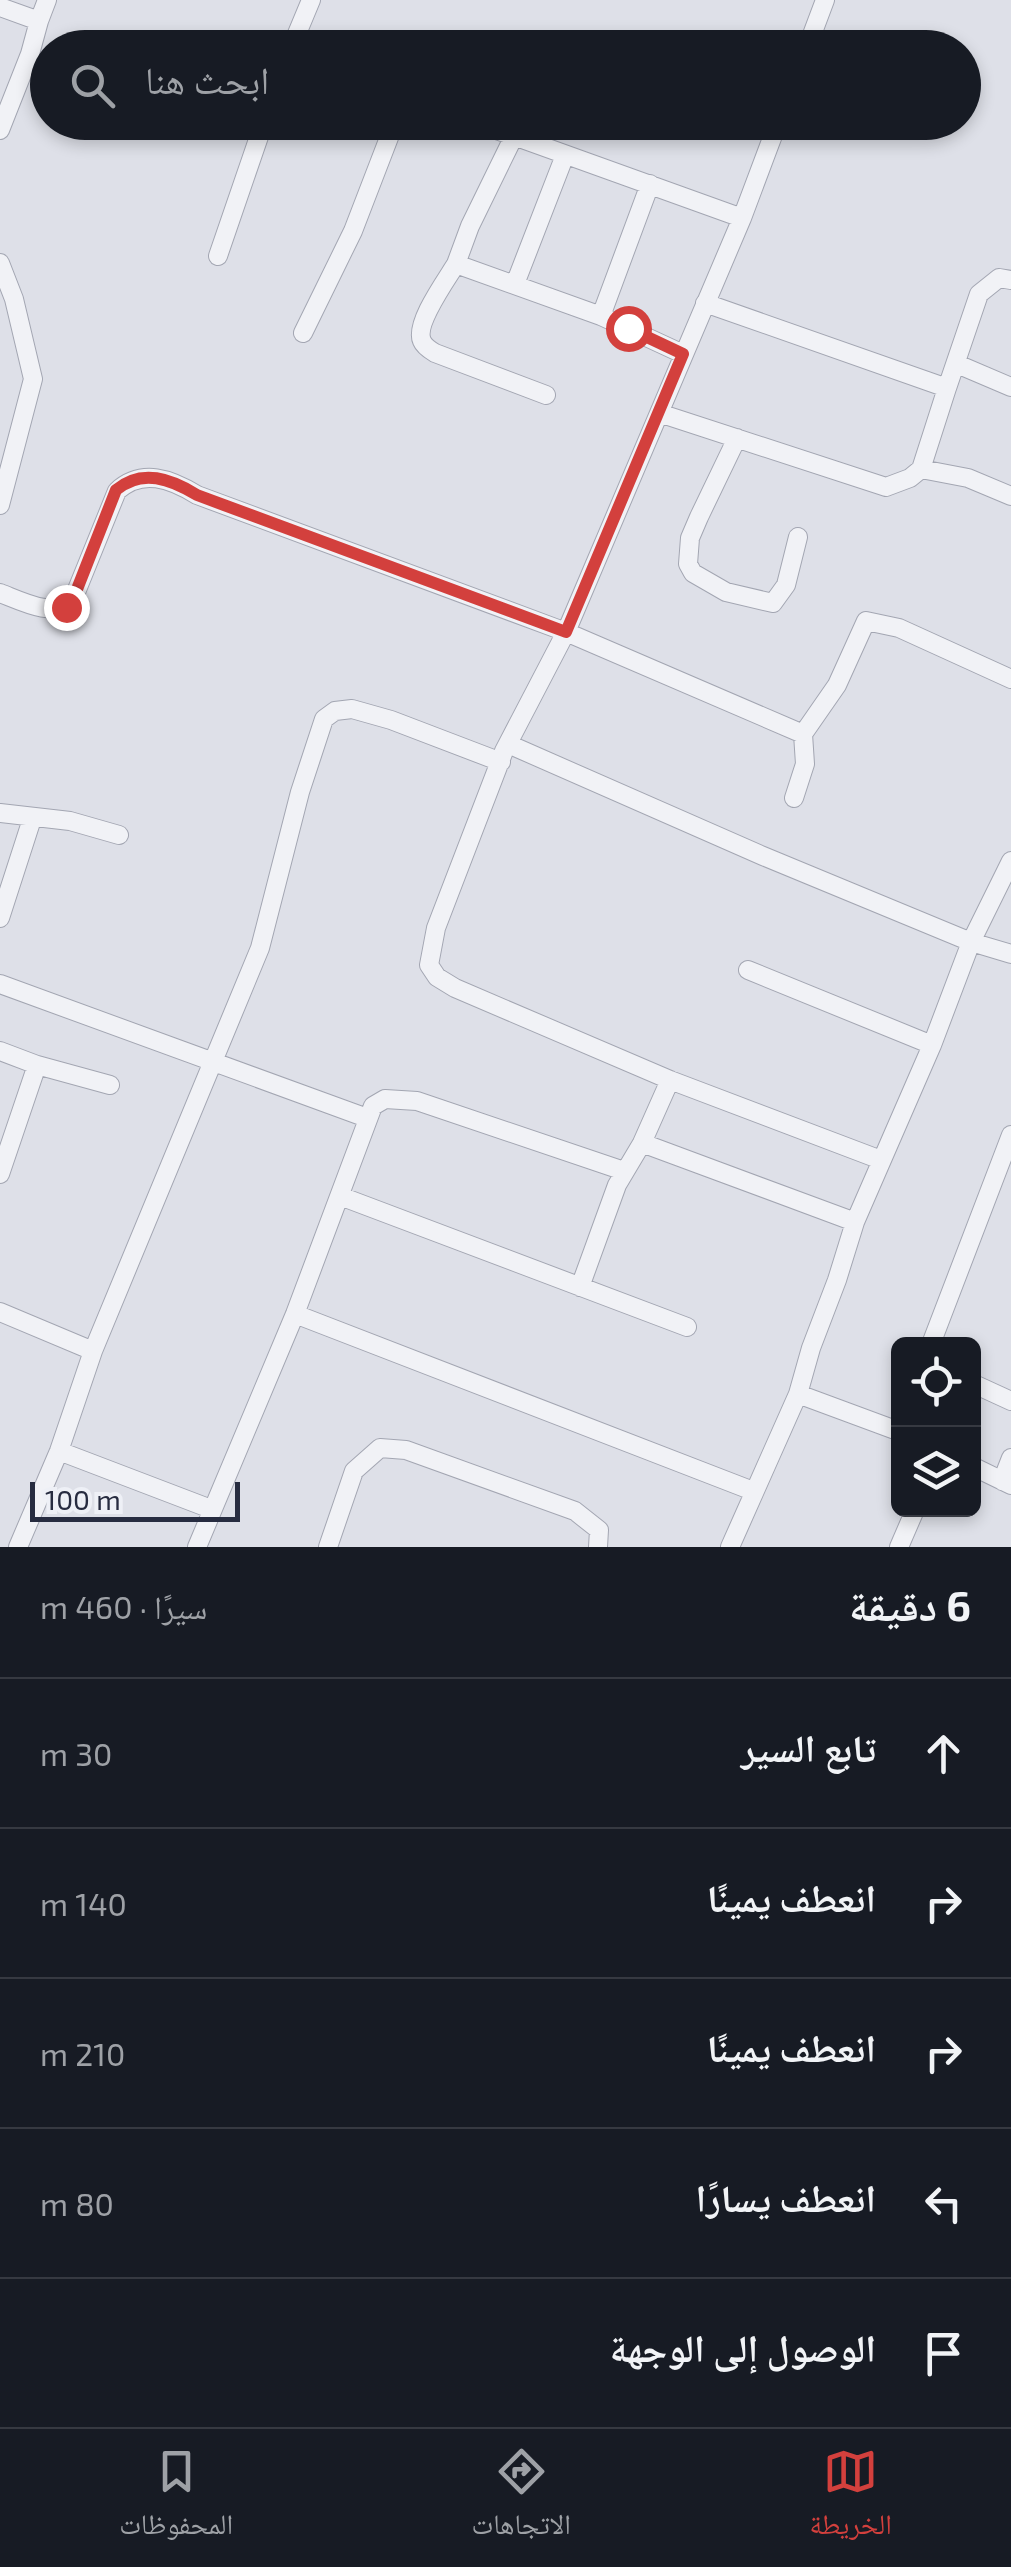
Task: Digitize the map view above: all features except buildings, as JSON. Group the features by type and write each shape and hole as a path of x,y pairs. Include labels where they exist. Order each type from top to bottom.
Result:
{"street":[{"path":"37,30 47,0"},
{"path":"298,30 311,0"},
{"path":"814,30 825,0"},
{"path":"0,7 39,21"},
{"path":"0,130 30,54"},
{"path":"218,256 258,140"},
{"path":"304,333 354,231 388,140"},
{"path":"512,140 456,264 429,308 420,334 423,344 434,353 546,395"},
{"path":"524,140 742,218"},
{"path":"771,140 742,218 566,632 500,762 436,928 429,965 437,977 456,988 670,1080 880,1160"},
{"path":"515,284 565,156"},
{"path":"601,316 650,184"},
{"path":"0,263 14,299 33,379 0,506"},
{"path":"456,264 601,316 683,354"},
{"path":"659,413 886,487 910,478 920,469 979,294 999,278 1011,280"},
{"path":"705,303 947,388"},
{"path":"957,364 1011,387"},
{"path":"737,438 690,538 688,564 693,573 726,592 773,603 786,584 798,537"},
{"path":"920,469 968,478 1011,496"},
{"path":"0,594 49,609 66,607 72,602 116,490 128,480 173,481 197,495 566,632 803,734"},
{"path":"794,798 805,764 803,734 837,685 866,620 899,628 1011,678"},
{"path":"18,1547 260,948 295,809 324,720 335,711 352,710 392,720 500,762"},
{"path":"508,744 764,856 972,942 1011,954"},
{"path":"0,813 70,821 119,835"},
{"path":"0,918 32,819"},
{"path":"730,1547 798,1394 855,1222 880,1160 932,1045 972,942 1011,861"},
{"path":"748,970 932,1045"},
{"path":"0,984 367,1118"},
{"path":"0,1051 110,1085"},
{"path":"0,1174 37,1065"},
{"path":"580,1287 624,1171 642,1143 670,1080"},
{"path":"197,1547 295,1314 373,1106 385,1099 417,1101 624,1171"},
{"path":"934,1337 1011,1135"},
{"path":"642,1143 855,1222"},
{"path":"340,1196 687,1327"},
{"path":"0,1312 94,1351"},
{"path":"295,1314 753,1491"},
{"path":"981,1387 1011,1401"},
{"path":"798,1394 891,1425"},
{"path":"328,1547 354,1471 380,1448 406,1450 576,1510 599,1530 598,1547"},
{"path":"58,1451 211,1509"},
{"path":"981,1470 1006,1483 1011,1458"},
{"path":"900,1547 911,1517"}],"route":[{"path":"66,607 72,602 116,490 128,480 148,478 173,481 197,495 566,632 683,354 628,328"}]}
